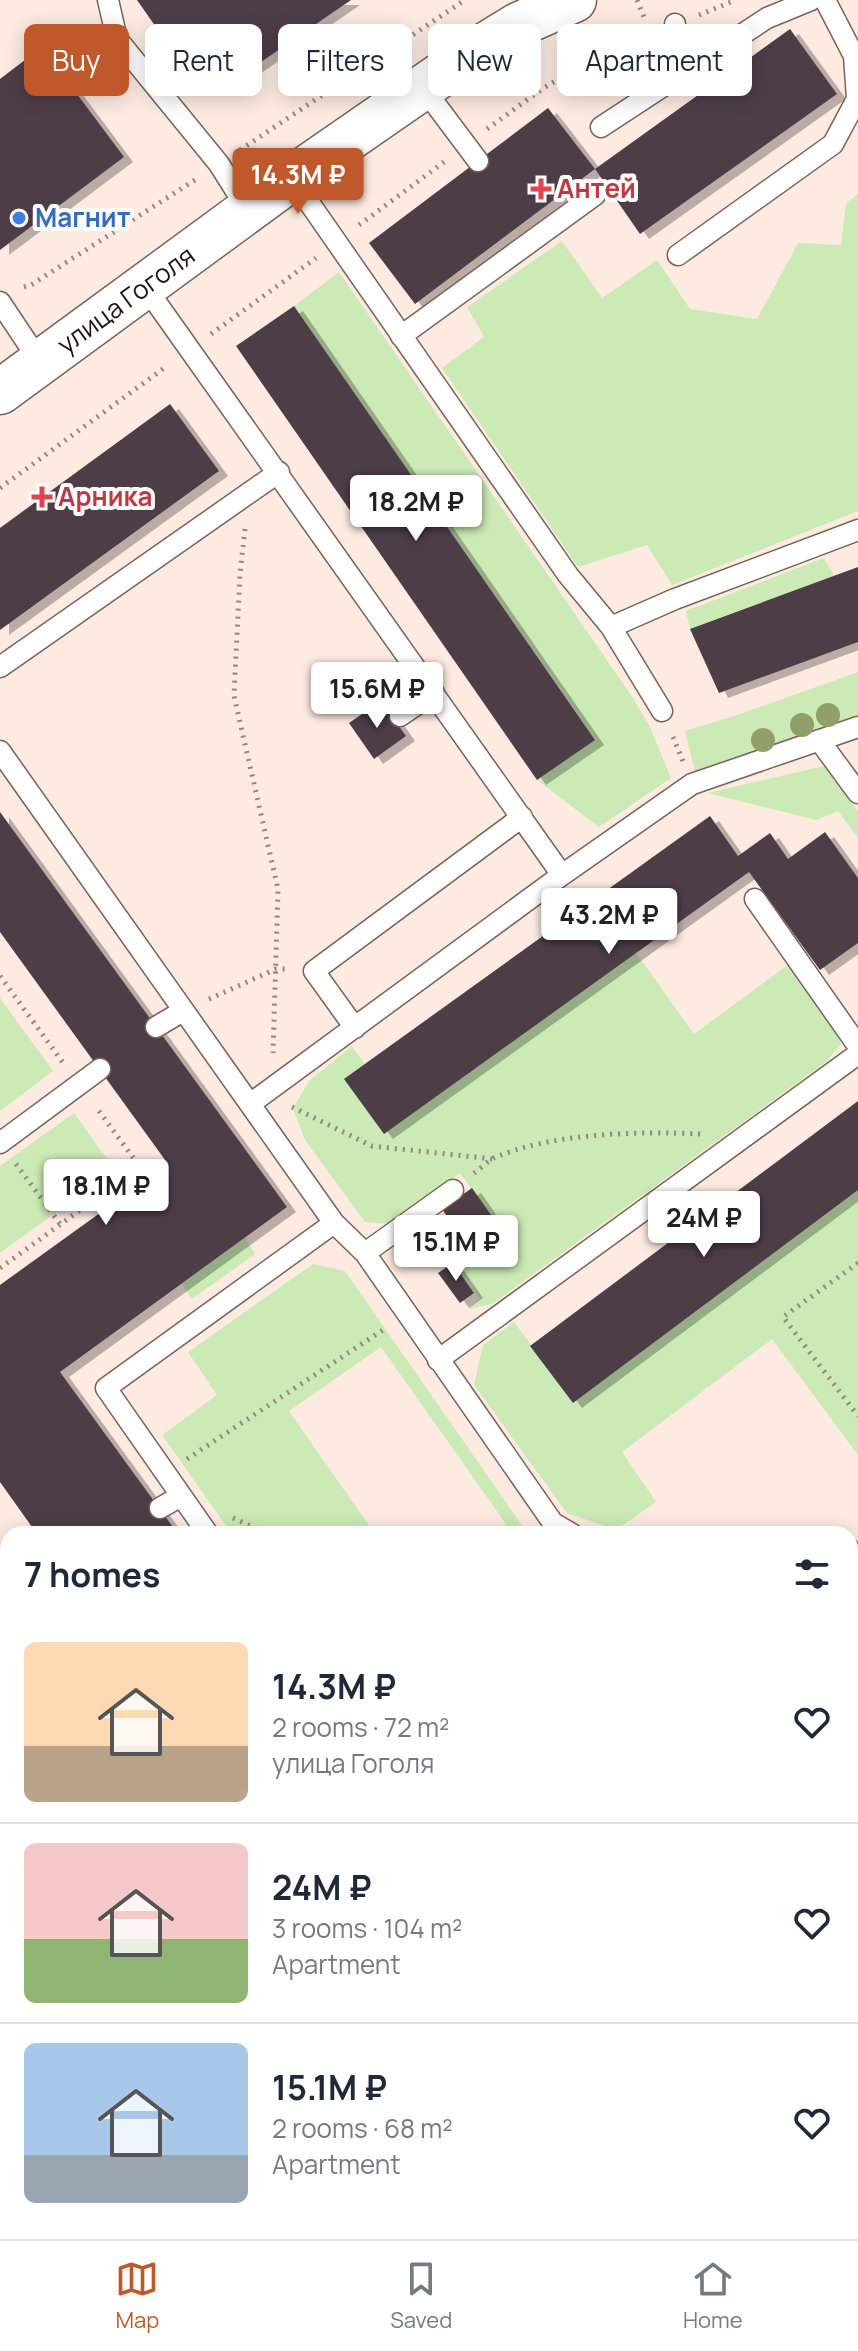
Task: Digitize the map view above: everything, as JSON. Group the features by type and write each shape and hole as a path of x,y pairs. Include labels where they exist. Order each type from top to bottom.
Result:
{"street":[{"name":"улица Гоголя","path":"0,392 146,288 292,178 424,89 516,19 574,0"}],"lane":[{"path":"108,0 117,39 219,164 248,210"},
{"path":"752,28 811,0"},
{"path":"678,255 833,144 857,99 854,56 825,0"},
{"path":"424,89 478,161"},
{"path":"601,127 647,96"},
{"path":"292,178 568,575 611,627 662,711"},
{"path":"401,336 595,195"},
{"path":"146,288 562,875"},
{"path":"0,302 40,362"},
{"path":"0,667 279,472"},
{"path":"611,627 675,599 858,530"},
{"path":"400,716 434,693"},
{"path":"250,1104 562,875 692,784 858,727"},
{"path":"819,740 858,793"},
{"path":"0,751 334,1223 365,1253 553,1523 558,1526"},
{"path":"355,1028 314,971 522,817"},
{"path":"755,899 858,1046"},
{"path":"156,1027 183,1011"},
{"path":"438,1360 858,1054"},
{"path":"0,1143 100,1069"},
{"path":"365,1253 453,1190"},
{"path":"202,1526 106,1388 334,1223"},
{"path":"160,1508 181,1496"}],"path":[{"path":"21,288 31,285 219,164 465,0"},
{"path":"637,0 647,24"},
{"path":"249,493 240,574 234,696 278,889 271,1087 293,1108 372,1146 493,1159"},
{"path":"662,711 692,784"},
{"path":"183,1011 276,969 304,968 314,971"},
{"path":"0,976 140,1167 0,1268"},
{"path":"453,1190 493,1159 549,1142 641,1131 745,1136"},
{"path":"0,1143 60,1224"},
{"path":"858,1263 783,1317 858,1416"},
{"path":"165,1474 407,1314"},
{"path":"229,1517 250,1526"}],"green space":[{"path":"858,194 858,511 672,585 647,545 578,567 442,368 484,337 467,307 562,241 602,298 657,260 690,309 757,319 798,243 841,245 846,204"},
{"path":"339,272 650,727 671,778 599,827 537,780 595,739 294,306"},
{"path":"824,558 834,576 690,629 686,611"},
{"path":"858,672 858,717 696,776 685,731"},
{"path":"824,766 858,811 858,838 838,811 816,820 707,793"},
{"path":"636,953 694,1034 789,964 834,1026 841,1044 826,1062 492,1304 468,1309 479,1299 448,1256 496,1222 460,1173 389,1224 365,1222 305,1140 293,1108 310,1080 352,1046 365,1064 345,1079"},
{"path":"0,998 53,1071 0,1111"},
{"path":"74,1113 115,1170 0,1253 0,1166"},
{"path":"858,1190 858,1455 772,1339 622,1452 656,1502 622,1526 604,1526 567,1513 474,1385 483,1345 514,1322 573,1402"},
{"path":"245,1237 255,1254 192,1299 182,1284"},
{"path":"313,1264 345,1271 523,1526 503,1526 506,1524 381,1347 289,1411 369,1526 226,1526 162,1435 217,1395 188,1352"}],"building":[{"path":"137,0 351,0 316,24 278,24 278,50 262,61 262,24 154,24"},
{"path":"790,29 837,94 640,234 595,169 697,96 752,96 752,56"},
{"path":"24,61 24,96 79,96 124,157 0,250 0,79"},
{"path":"548,108 595,169 415,304 369,243"},
{"path":"294,306 595,740 537,780 236,346"},
{"path":"170,404 219,471 0,630 0,528"},
{"path":"858,567 858,642 719,693 690,629"},
{"path":"381,701 406,736 374,759 349,723"},
{"path":"0,812 287,1207 60,1372 172,1526 31,1526 0,1482 0,1285 168,1164 0,932"},
{"path":"710,816 738,856 770,833 788,859 825,832 858,878 858,943 820,970 749,872 384,1134 344,1079"},
{"path":"858,1101 858,1190 573,1403 530,1346"},
{"path":"472,1188 496,1222 465,1243 442,1209"},
{"path":"453,1263 474,1293 460,1303 438,1273"}],"place":[{"name":"Антей","path":"541,189"},
{"name":"Магнит","path":"19,218"},
{"name":"Арника","path":"42,497"}]}
